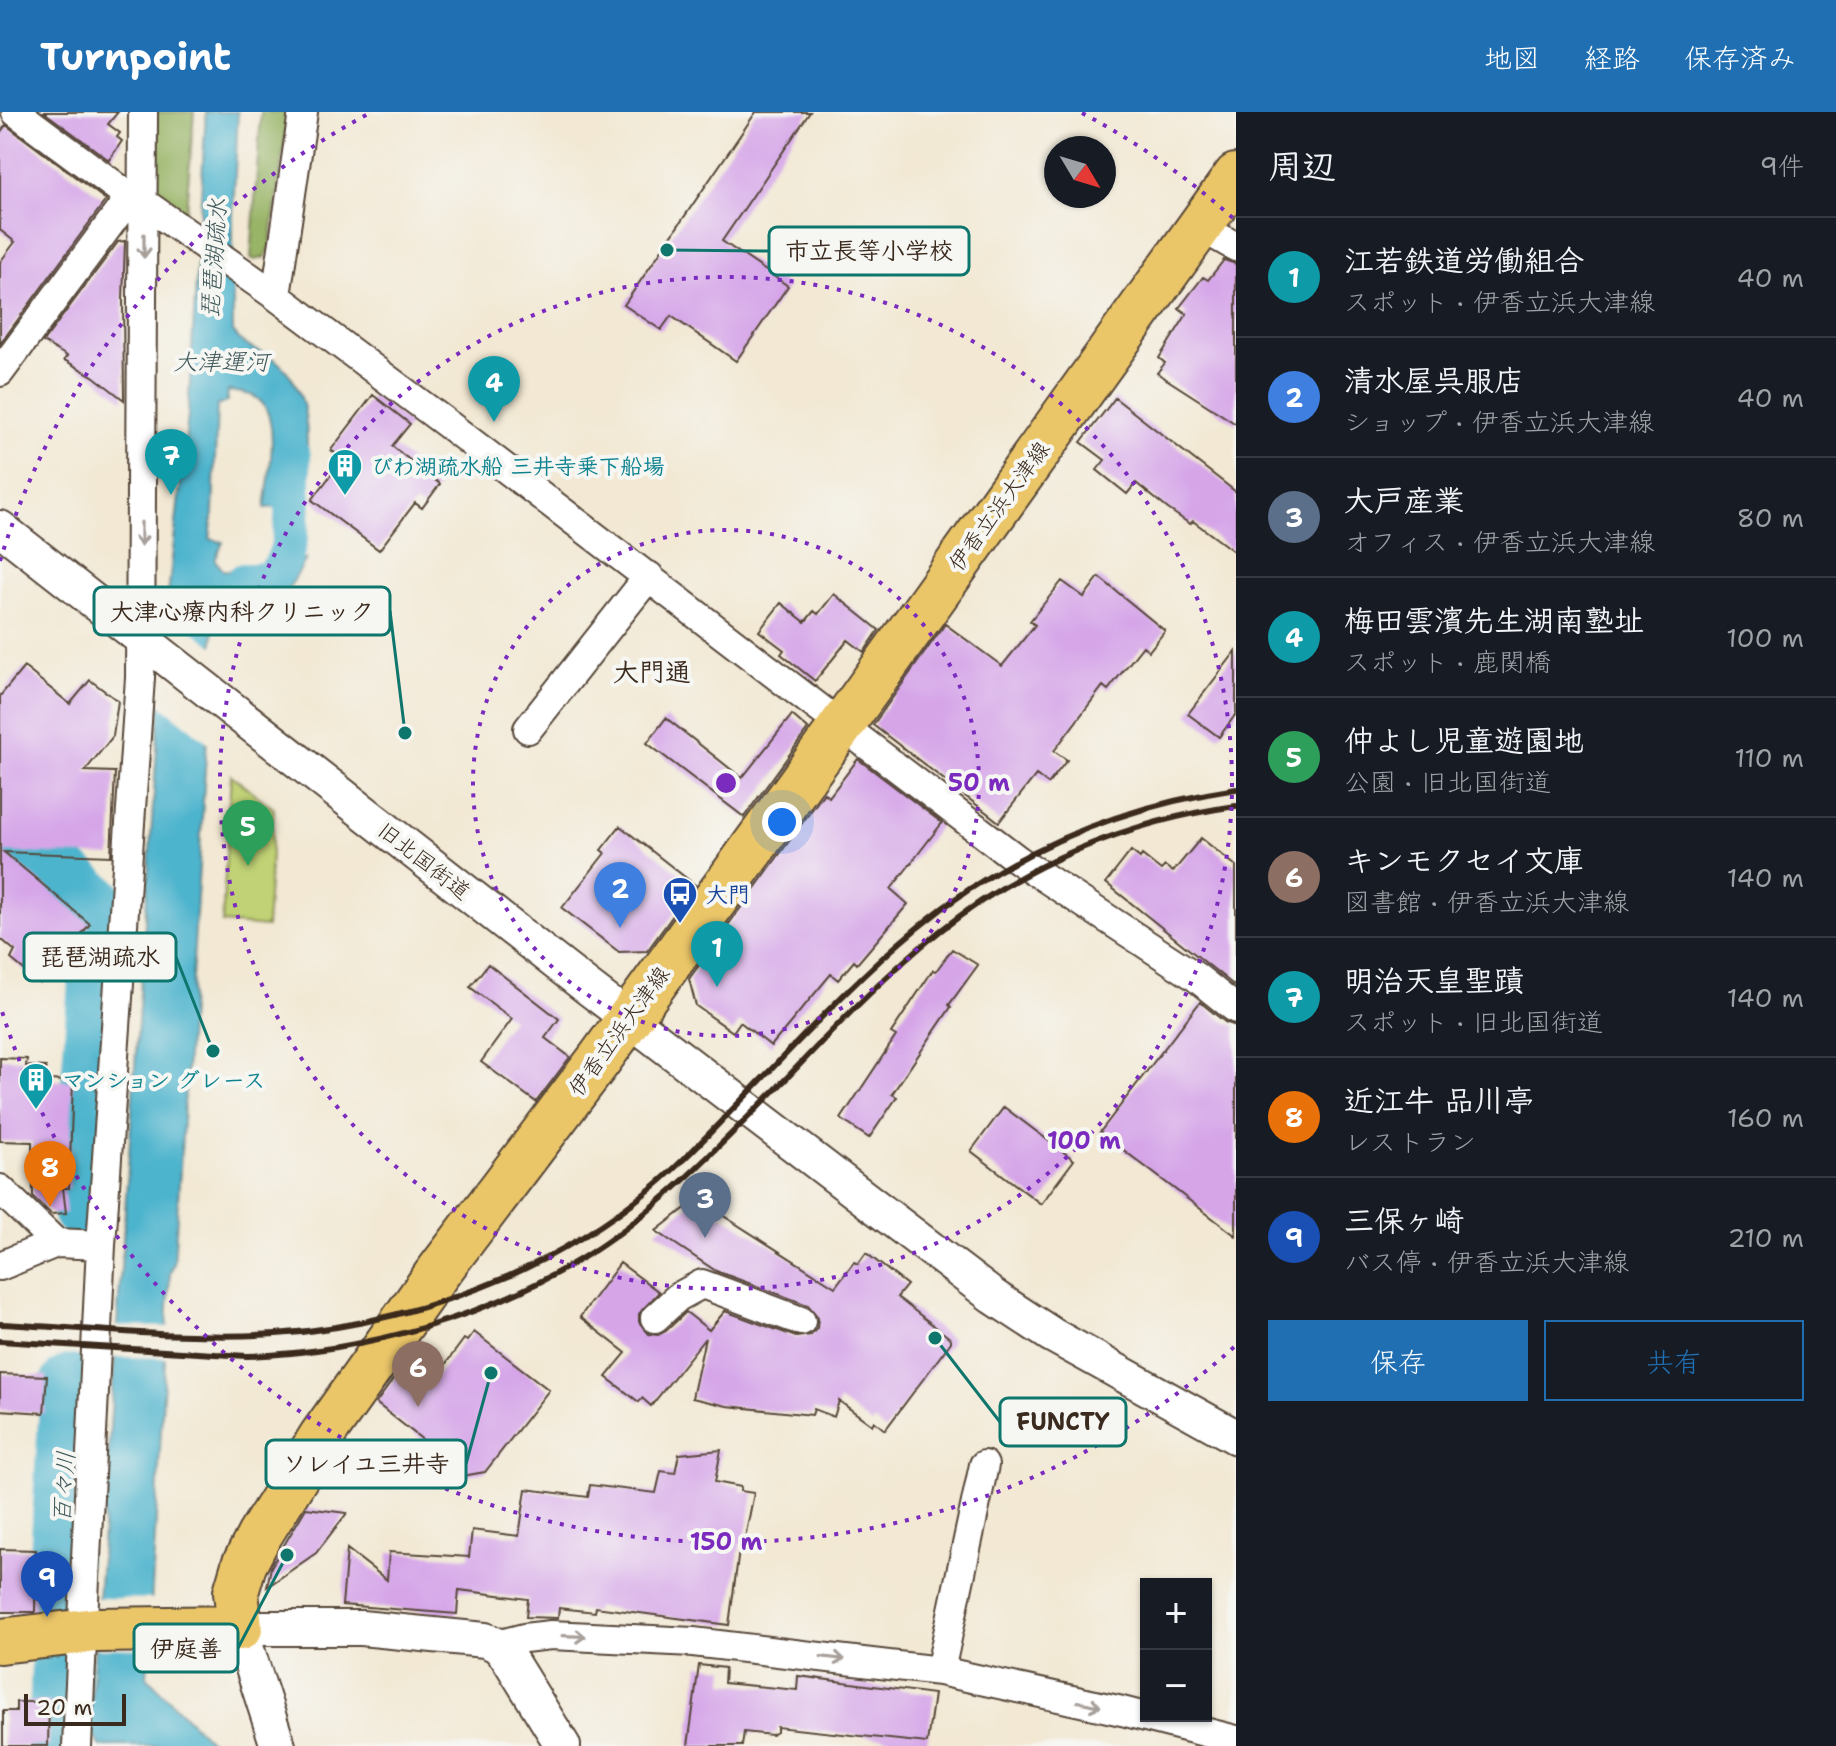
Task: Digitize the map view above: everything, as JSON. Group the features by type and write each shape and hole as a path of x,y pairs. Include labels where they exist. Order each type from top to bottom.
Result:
{"main road":[{"name":"伊香立浜大津線","path":"240,1628 236,1592 244,1565 314,1449 436,1275 842,725 1236,176"},
{"path":"0,1641 89,1632 240,1628"}],"street":[{"path":"16,112 272,293 649,576 1018,860 1196,977 1236,1009"},
{"path":"77,1746 89,1632 101,1245 140,678 149,646 143,112"},
{"path":"272,293 303,112"},
{"path":"0,372 145,206"},
{"path":"1199,226 1236,247"},
{"path":"0,528 149,646"},
{"path":"528,729 649,576"},
{"name":"旧北国街道","path":"149,646 994,1297 1052,1335 1236,1437"},
{"path":"0,1189 56,1243"},
{"path":"0,1266 56,1243 101,1245"},
{"path":"655,1318 678,1297 702,1284 801,1321"},
{"path":"940,1671 984,1465"},
{"path":"278,1746 240,1628 361,1628 471,1637 497,1645 508,1657 563,1746"},
{"path":"497,1645 551,1635 653,1639 940,1671 1236,1740"}],"green space":[{"path":"155,112 194,112 186,210 179,213 155,192"},
{"path":"261,112 288,112 270,247 266,257 255,260 251,258"},
{"path":"231,775 274,809 266,927 222,923"}],"water":[{"name":"大津運河","path":"206,112 238,112 233,214 233,332 244,344 271,357 288,373 298,389 304,408 307,448 303,506 265,508 272,446 268,415 263,403 253,396 228,391 227,402 217,406 210,539 223,542 215,560 223,570 252,570 268,558 306,559 276,603 256,616 226,621 214,627 174,1264 170,1273 147,1677 215,1746 101,1746 89,1730 167,604 188,415"}],"pier":[{"path":"163,610 216,648 210,744 156,701"},
{"path":"113,1326 171,1327 169,1358 111,1357"},
{"path":"97,1598 155,1599 152,1649 95,1648"}],"building":[{"path":"44,112 118,112 108,124 120,133 117,137 122,141 109,160"},
{"path":"756,112 810,112 722,241 788,286 736,361 671,316 661,330 624,305"},
{"path":"6,125 106,200 0,344 0,262 15,242 0,230 0,133"},
{"path":"125,241 124,400 93,376 64,360 67,356 43,342 118,242"},
{"path":"1224,260 1236,264 1236,424 1157,373 1165,363 1159,358 1187,314 1179,308 1203,277 1208,280"},
{"path":"373,395 410,424 392,446 440,484 422,508 415,503 379,550 312,500 343,459 331,450"},
{"path":"1115,398 1236,492 1236,553 1193,521 1190,524 1168,509 1136,483 1127,494 1097,470 1105,460 1081,442"},
{"path":"1099,577 1165,631 1149,651 1143,646 1108,690 1103,686 1054,751 1067,760 1048,784 1036,775 999,822 873,725 945,624 1002,666 1035,625 1030,621 1062,581 1084,597"},
{"path":"834,594 879,630 864,652 848,640 815,681 781,654 784,650 759,631 781,603 805,622 814,611 818,614"},
{"path":"1236,651 1236,714 1219,737 1188,714"},
{"path":"24,667 70,704 90,680 118,701 113,736 85,771 115,772 111,856 4,852 90,924 40,983 11,959 15,951 0,938 0,696"},
{"path":"792,715 808,729 744,817 647,743 666,718 742,778"},
{"path":"858,759 942,823 891,889 908,904 857,964 854,961 838,980 831,974 771,1046 740,1022 733,1032 696,1006 689,979 824,793 829,797"},
{"path":"620,826 695,885 647,951 619,952 562,908 605,853 601,850"},
{"path":"1201,838 1236,866 1236,987 1106,883 1131,851 1140,858 1142,855 1161,870 1165,866 1173,872"},
{"path":"952,949 978,965 892,1094 897,1097 869,1138 841,1119 896,1036 891,1033 933,970 936,971"},
{"path":"488,964 559,1019 545,1038 570,1057 536,1102 481,1062 512,1019 470,987"},
{"path":"1200,1002 1225,1022 1236,1026 1236,1236 1100,1132"},
{"name":"マンション グレース","path":"0,1058 27,1059 26,1066 46,1067 45,1080 73,1081 69,1188 63,1188 66,1213 51,1214 33,1197 32,1142 0,1141"},
{"path":"1004,1107 1074,1160 1041,1204 971,1151"},
{"path":"697,1199 835,1287 854,1262 858,1264 866,1253 907,1285 897,1297 951,1339 885,1430 874,1421 872,1425 839,1401 834,1417 814,1409 812,1415 727,1406 692,1398 705,1338 651,1406 642,1398 639,1402 606,1377 626,1353 580,1317 620,1263 659,1292 639,1314 639,1322 649,1334 658,1335 666,1331 686,1312 709,1330 725,1311 796,1337 811,1335 817,1328 818,1317 808,1305 716,1271 656,1231"},
{"path":"474,1332 549,1390 485,1472 451,1478 430,1462 438,1452 376,1403 398,1373 424,1393 464,1339 467,1341"},
{"path":"0,1374 47,1376 44,1413 0,1410"},
{"path":"721,1450 715,1482 754,1493 744,1543 740,1543 729,1625 596,1607 595,1612 559,1608 558,1618 526,1617 528,1599 459,1590 457,1614 342,1605 347,1549 387,1580 389,1552 469,1557 472,1530 519,1536 526,1489 588,1497 590,1485 656,1493 661,1471 675,1473 679,1454"},
{"path":"306,1508 347,1513 316,1553 267,1587 271,1567"},
{"path":"0,1549 36,1550 35,1612 0,1612"},
{"path":"699,1665 725,1668 724,1683 797,1690 798,1676 934,1694 927,1743 777,1727 777,1732 772,1735 744,1732 742,1746 688,1746"},
{"path":"16,1702 49,1702 48,1746 3,1746 3,1711 16,1711"}],"waterway":[{"path":"244,581 264,580 276,573 284,560 292,526 293,457"},
{"name":"百々川","path":"0,821 103,910 82,1210"},
{"name":"百々川","path":"58,1588 70,1385"},
{"name":"百々川","path":"58,1746 61,1662"}],"railway":[{"path":"0,1324 207,1336 276,1334 336,1327 395,1315 509,1276 584,1236 663,1179 867,972 916,929 988,877 1066,837 1107,821 1192,797 1236,789"},
{"path":"0,1341 247,1356 292,1353 383,1338 428,1326 515,1294 595,1250 645,1214 713,1152 877,986 940,931 973,907 1043,866 1118,834 1156,822 1236,806"}],"place":[{"name":"市立長等小学校","path":"667,250"},
{"name":"梅田雲濱先生湖南塾址","path":"494,422"},
{"name":"明治天皇聖蹟","path":"171,495"},
{"name":"びわ湖疏水船 三井寺乗下船場","path":"345,497"},
{"name":"大津心療内科クリニック","path":"405,733"},
{"name":"仲よし児童遊園地","path":"248,866"},
{"name":"大門","path":"680,925"},
{"name":"清水屋呉服店","path":"620,928"},
{"name":"江若鉄道労働組合","path":"717,987"},
{"name":"琵琶湖疏水","path":"213,1051"},
{"name":"マンション グレース","path":"36,1111"},
{"name":"近江牛 品川亭","path":"50,1207"},
{"name":"大戸産業","path":"705,1238"},
{"name":"FUNCTY","path":"935,1338"},
{"name":"ソレイユ三井寺","path":"491,1373"},
{"name":"キンモクセイ文庫","path":"418,1407"},
{"name":"伊庭善","path":"287,1555"},
{"name":"三保ヶ崎","path":"47,1617"}],"district":[{"name":"大門通","path":"652,671"}]}
